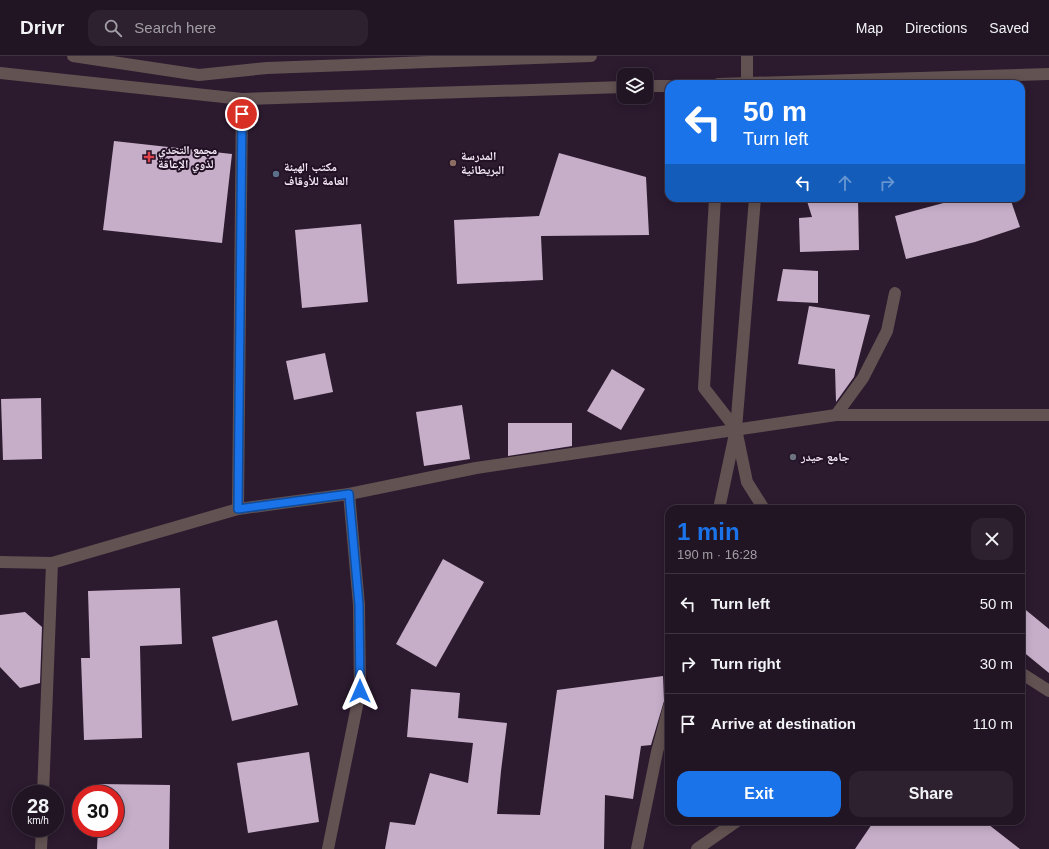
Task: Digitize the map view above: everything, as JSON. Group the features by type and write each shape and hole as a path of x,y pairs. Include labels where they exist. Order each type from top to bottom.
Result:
{"street":[{"path":"73,56 199,75 267,62 591,56"},
{"path":"746,80 747,56"},
{"path":"0,73 242,99 617,87"},
{"path":"867,80 1049,74"},
{"path":"653,86 665,86"},
{"path":"238,509 242,99"},
{"path":"715,202 704,388 736,429 747,482 761,505"},
{"path":"720,505 736,429 755,202"},
{"path":"836,414 863,378 887,330 895,294"},
{"path":"0,562 52,563 238,509 349,494 476,468 836,414 1049,415"},
{"path":"328,849 360,691 359,605 349,494"},
{"path":"43,785 52,563"},
{"path":"1025,676 1049,691"},
{"path":"637,849 657,752 665,722"},
{"path":"698,849 731,825"},
{"path":"41,849 42,837"}],"building":[{"path":"114,141 232,154 222,243 103,230"},
{"path":"559,153 646,177 649,235 541,236 543,280 457,284 454,220 539,216"},
{"path":"807,202 858,202 859,250 800,252 799,218 812,217"},
{"path":"947,202 1011,202 1020,227 975,242 906,259 895,216"},
{"path":"361,224 368,302 302,308 295,230"},
{"path":"783,269 818,271 818,303 777,301"},
{"path":"809,306 870,315 854,377 836,402 835,369 798,364"},
{"path":"325,353 333,392 294,400 286,361"},
{"path":"612,369 645,389 621,430 587,411"},
{"path":"41,398 42,459 3,460 1,399"},
{"path":"462,405 470,459 424,466 416,412"},
{"path":"508,423 572,423 572,446 508,456"},
{"path":"443,559 484,582 436,667 396,644"},
{"path":"180,588 182,644 140,646 142,738 84,740 81,658 90,658 88,591"},
{"path":"1025,609 1049,629 1049,673 1025,653"},
{"path":"25,612 42,627 40,683 20,688 0,667 0,615"},
{"path":"277,620 298,705 232,721 212,637"},
{"path":"663,676 664,701 651,745 641,746 633,799 605,795 604,849 385,849 390,822 415,825 430,773 468,783 473,743 407,737 411,689 460,693 458,718 507,723 497,814 540,815 557,690"},
{"path":"309,752 319,822 248,833 237,763"},
{"path":"99,784 170,785 169,849 97,849 98,837 124,837 124,785"},
{"path":"871,825 989,825 1020,849 855,849"}],"place":[{"name":"مجمع التحدي لذوي الإعاقة","path":"149,157"},
{"name":"المدرسة البريطانية","path":"453,163"},
{"name":"مكتب الهيئة العامة للأوقاف","path":"276,174"},
{"name":"جامع حيدر","path":"793,457"}],"route":[{"path":"242,114 238,509 349,494 359,605 360,691"}]}
